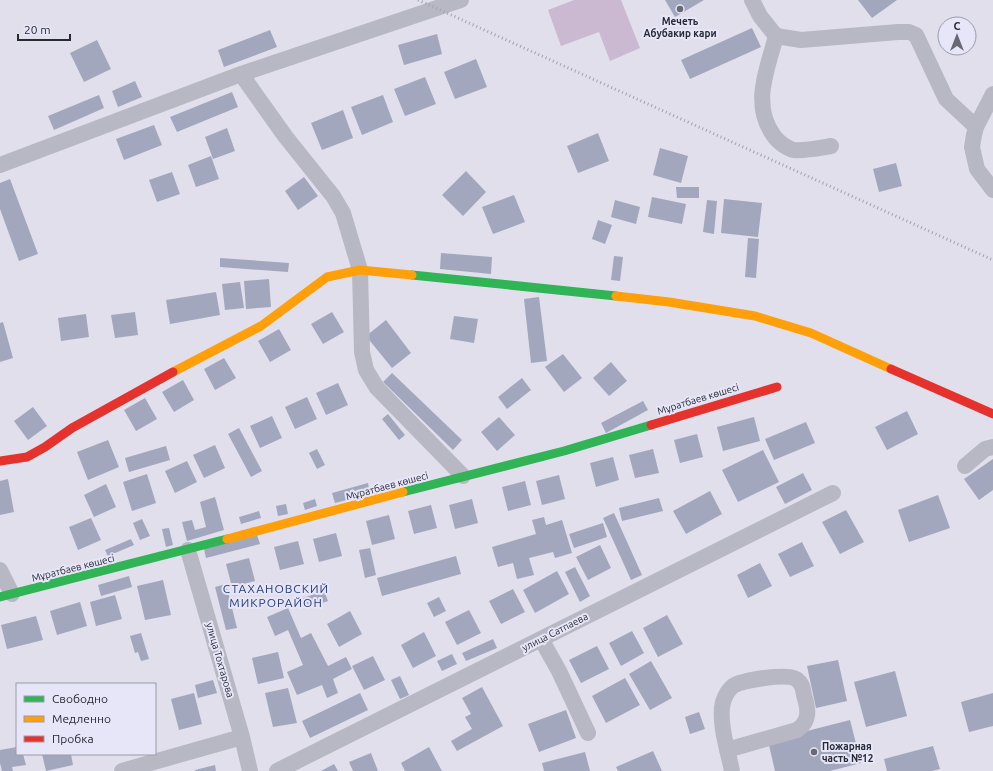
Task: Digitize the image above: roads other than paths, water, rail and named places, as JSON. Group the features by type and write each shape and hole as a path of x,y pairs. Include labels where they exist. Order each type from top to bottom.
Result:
{"street":[{"path":"0,165 241,74 461,0"},
{"path":"752,0 760,16 776,36 801,40 898,32 910,32 916,35 946,99 976,127"},
{"path":"776,36 762,91 762,111 770,130 777,140 793,150 831,146"},
{"path":"241,74 285,136 332,196 343,213 360,270 362,352 366,370 376,388 463,476"},
{"path":"993,94 976,127 972,147 977,169 993,190"},
{"path":"0,461 27,457 45,447 72,428 166,375 261,326 327,277 360,270 517,285 669,302 755,316 811,333 993,414"},
{"name":"Мұратбаев көшесі","path":"6,596 188,550 463,476 564,451 777,387"},
{"path":"965,466 986,449 993,447"},
{"name":"улица Сатпаева","path":"277,771 833,493"},
{"name":"улица Тохтарова","path":"188,550 242,738 250,771"},
{"path":"0,570 6,596"},
{"path":"541,639 559,671 588,733"},
{"path":"727,750 797,730 802,726 808,716 808,708 801,684 795,678 786,677 739,684 731,687 726,694 723,703 722,721 727,750 732,771"},
{"path":"122,771 242,738"}],"railway":[{"path":"418,0 993,260"}],"place":[{"name":"Мечеть Абубакир кари","path":"680,9"},
{"name":"Пожарная часть №12","path":"814,752"}],"district":[{"name":"СТАХАНОВСКИЙ МИКРОРАЙОН","path":"276,595"}]}
